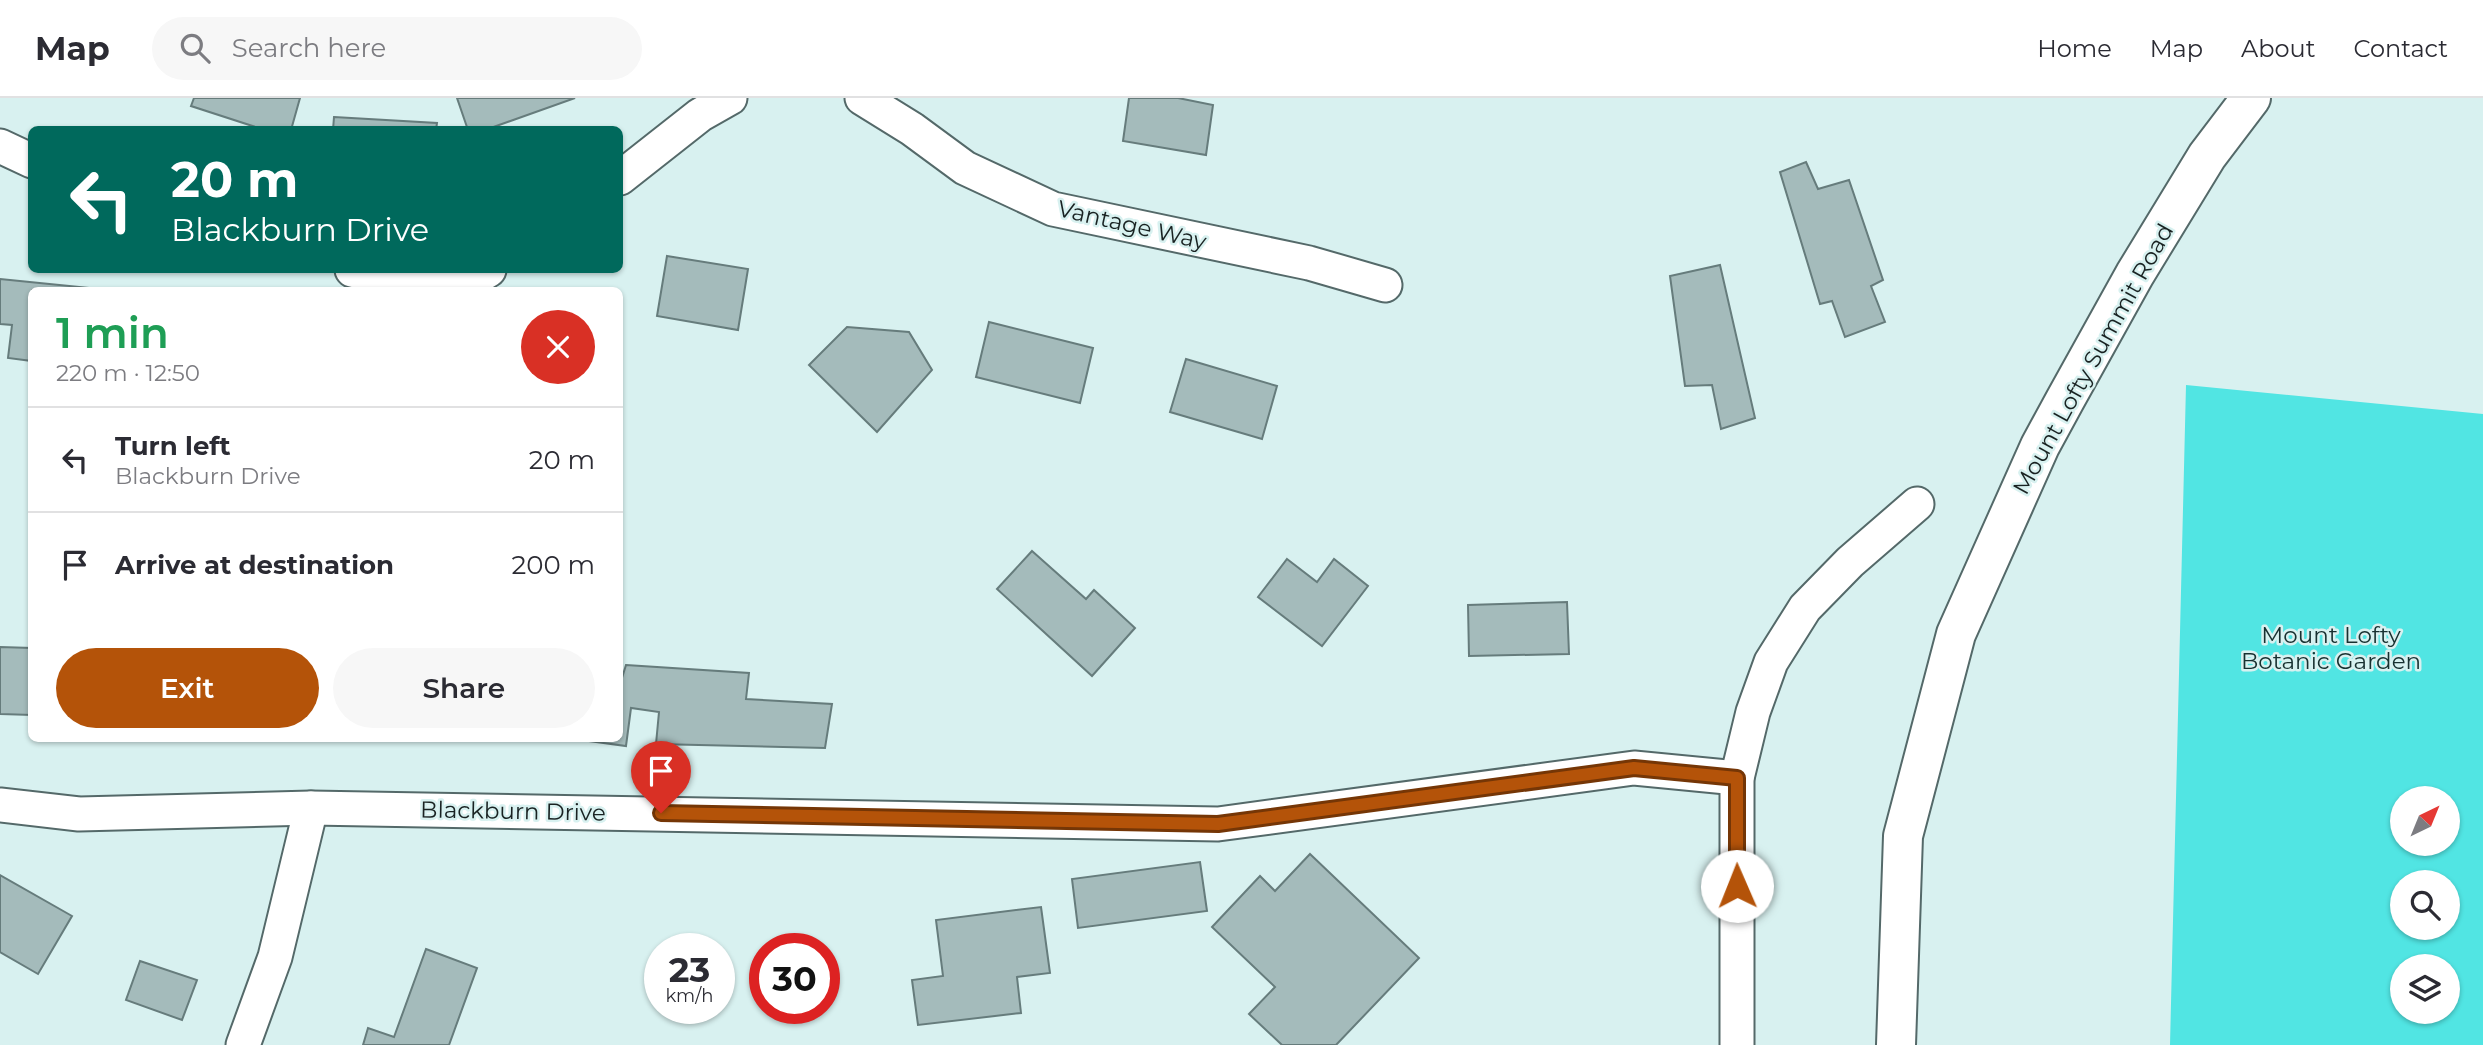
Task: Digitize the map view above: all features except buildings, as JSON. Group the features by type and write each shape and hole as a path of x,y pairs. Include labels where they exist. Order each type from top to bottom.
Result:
{"main road":[{"name":"Mount Lofty Summit Road","path":"1896,1045 1903,835 1955,634 2040,446 2065,400 2135,274 2207,156 2250,98"}],"street":[{"path":"623,176 700,114 730,98"},
{"name":"Vantage Way","path":"862,98 912,129 965,168 1053,209 1309,263 1385,285"},
{"path":"0,145 28,159"},
{"path":"364,273 398,282 479,276 484,273"},
{"path":"1737,1045 1737,778 1753,712 1771,662 1805,608 1850,562 1917,504"},
{"name":"Blackburn Drive","path":"0,805 79,814 311,807 1218,824 1634,768 1737,778"},
{"path":"243,1045 275,957 311,807"}],"green space":[{"name":"Mount Lofty Botanic Garden","path":"2186,385 2483,414 2483,1045 2170,1045"}],"route":[{"path":"661,813 1218,824 1634,768 1737,778 1737,886"}]}
